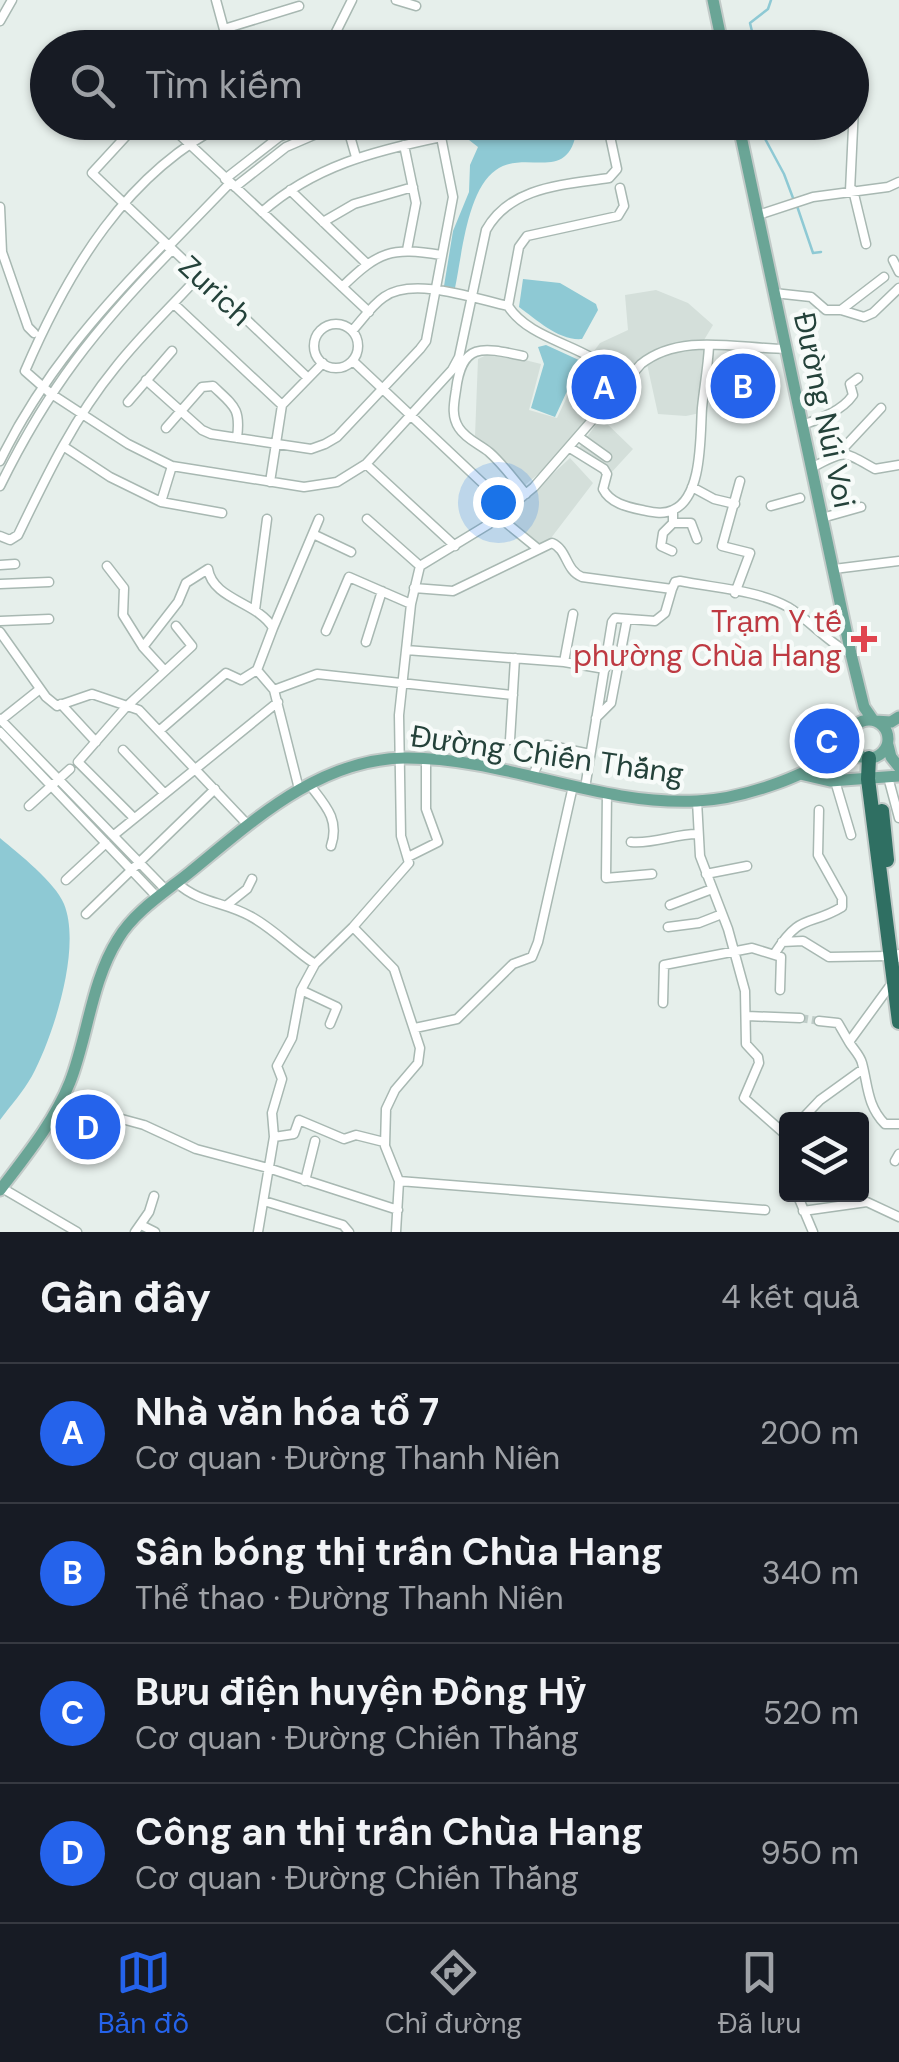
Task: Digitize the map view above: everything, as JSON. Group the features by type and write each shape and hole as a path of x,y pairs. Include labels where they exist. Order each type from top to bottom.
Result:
{"highway":[{"path":"879,767 899,1022"}],"main road":[{"path":"713,0 719,30"},
{"name":"Đường Núi Voi","path":"742,140 810,468 808,496 822,518 864,707 884,728 888,740 891,757 879,767"},
{"path":"864,707 853,728 852,748 879,767"},
{"path":"853,728 864,720 899,720"},
{"path":"879,767 899,720"},
{"name":"Đường Chiến Thắng","path":"823,763 844,748 853,728"},
{"name":"Đường Chiến Thắng","path":"1,1189 64,1096 112,950 130,923 247,824 304,787 347,769 398,758 426,759 579,788 698,801 745,793 847,755 879,767"},
{"path":"800,774 835,781 879,767"}],"street":[{"path":"1,14 12,0"},
{"path":"216,0 224,29 299,6"},
{"path":"337,30 352,0"},
{"path":"396,0 416,6"},
{"name":"Zurich","path":"122,140 92,173 308,378"},
{"path":"184,140 369,312"},
{"path":"195,140 123,204 82,257 53,307 25,371 50,393 172,466 304,487 337,482 366,464 452,370 486,230 503,206 536,191 609,178 617,170 611,140"},
{"path":"0,486 50,393 114,310 168,247 276,140"},
{"path":"230,183 304,140"},
{"path":"351,140 356,156"},
{"path":"262,212 308,177 356,156 427,140"},
{"path":"146,380 202,430 311,449 337,437 426,342 453,196 442,140"},
{"path":"853,140 852,190 866,244"},
{"path":"404,145 416,203 406,250"},
{"path":"758,214 813,198 899,182"},
{"path":"323,222 354,204 413,187"},
{"path":"508,306 520,247 527,236 618,216 624,206 620,188"},
{"path":"290,190 366,263"},
{"path":"0,206 2,252 28,327 34,333"},
{"path":"0,462 41,386 105,304 168,247"},
{"path":"342,287 366,263 406,250 441,255"},
{"path":"893,260 899,272"},
{"path":"0,536 10,540 18,535 83,413 114,369 200,276"},
{"path":"842,310 884,277"},
{"path":"352,331 385,296 401,288 434,290 508,306 514,315 626,382"},
{"path":"774,293 811,296 826,310 868,317 899,288"},
{"path":"174,304 282,405"},
{"path":"333,325 352,331 358,349 353,361 335,368 323,364 315,351 322,330 333,325"},
{"path":"258,1232 274,1137 272,1113 282,1079 277,1066 292,1038 301,990 315,964 407,868 398,758 411,604 420,566 499,517 526,494 642,364 662,350 684,345 787,349"},
{"path":"672,551 661,546 663,533 673,523 673,510 692,487 699,462 709,346"},
{"path":"128,402 172,350"},
{"path":"523,356 487,350 465,357 459,365 453,409 454,419 464,434 490,453 526,494"},
{"path":"353,361 509,508"},
{"path":"270,482 282,405 323,364"},
{"path":"802,425 849,401 853,395 850,384 858,378"},
{"path":"166,428 202,387 214,386 240,417 237,438"},
{"path":"838,455 881,408"},
{"path":"580,437 607,457"},
{"path":"63,446 110,477 161,502 222,512"},
{"path":"570,448 604,469 607,474 603,489 608,498 630,508 657,513 673,510"},
{"path":"810,468 838,455 853,454 875,469 899,465"},
{"path":"366,464 455,546"},
{"path":"161,502 172,466"},
{"path":"734,592 750,556 747,551 722,546 740,481"},
{"path":"692,487 714,499 735,504"},
{"path":"771,506 808,496"},
{"path":"822,518 861,507"},
{"path":"499,517 537,548"},
{"path":"255,610 267,519"},
{"path":"158,731 226,674 241,680 258,670 319,519"},
{"path":"366,519 420,566"},
{"path":"673,523 691,523 697,539"},
{"path":"313,534 351,552"},
{"path":"414,588 453,591 537,548 556,544 571,569 582,576 672,589"},
{"path":"834,569 899,561"},
{"path":"0,565 16,564"},
{"path":"106,566 124,588 121,611 143,647 164,670"},
{"path":"143,647 178,602 186,583 208,569 217,589 255,610 273,628"},
{"path":"326,631 349,577 411,604"},
{"path":"415,1028 457,1019 513,964 532,958 590,754 612,622 616,618 661,618 675,582 680,581 776,601 831,644 851,654"},
{"path":"0,584 50,582"},
{"path":"366,642 382,591"},
{"path":"564,662 573,614"},
{"path":"596,718 611,704 627,619"},
{"path":"0,621 49,620"},
{"path":"133,817 78,762 126,707 192,646 176,626"},
{"path":"0,632 56,706 92,694 139,710 247,824"},
{"path":"406,650 604,668"},
{"path":"510,740 515,658"},
{"path":"258,670 274,690 304,787 333,818 335,834 331,846"},
{"path":"274,690 317,674 513,695"},
{"path":"40,689 0,720 132,870 167,890 227,905 262,922 315,964"},
{"path":"114,836 278,702"},
{"path":"62,704 96,742"},
{"path":"0,732 167,890"},
{"path":"532,777 547,745 590,754"},
{"path":"123,750 164,792"},
{"path":"408,857 438,840 426,809 426,759"},
{"path":"879,767 899,818"},
{"path":"29,806 70,768"},
{"path":"835,781 850,835"},
{"path":"86,914 215,789"},
{"path":"607,792 606,878 652,874"},
{"path":"698,801 697,834 706,874 736,952 745,990 746,1044 759,1063 744,1098 779,1130"},
{"path":"775,953 803,920 842,906 842,898 818,854 819,810"},
{"path":"631,842 652,844 680,834 697,834"},
{"path":"66,880 106,843"},
{"path":"706,874 747,866"},
{"path":"227,905 247,889 252,879"},
{"path":"670,905 712,889"},
{"path":"668,927 699,923 722,914"},
{"path":"353,927 394,969 415,1028 420,1057 390,1099 384,1142 398,1181 396,1232"},
{"path":"782,942 804,940 828,957 897,965 849,1042"},
{"path":"662,1003 661,966 752,948 781,957 780,990"},
{"path":"301,990 337,1007 330,1024"},
{"path":"747,1016 800,1018"},
{"path":"819,1021 838,1023 862,1062 865,1090 876,1115 885,1124 899,1124"},
{"path":"809,1112 863,1069"},
{"path":"64,1096 85,1110 144,1125 196,1149 398,1210"},
{"path":"274,1137 292,1135 299,1120 344,1139 356,1136 384,1142"},
{"path":"305,1181 315,1142"},
{"path":"398,1181 765,1210"},
{"path":"1,1189 77,1232"},
{"path":"154,1196 138,1228 155,1232"},
{"path":"264,1202 343,1225 348,1232"},
{"path":"800,1202 812,1232"},
{"path":"803,1210 867,1202 899,1217"}],"shaded area":[{"path":"656,290 688,303 713,325 704,340 654,350 618,380 588,359 600,343 628,330 625,295"},
{"path":"670,349 707,349 700,413 658,414 647,364"},
{"path":"493,352 541,364 529,410 557,418 574,382 601,403 551,463 524,486 475,436 478,359"},
{"path":"601,418 633,449 610,474 578,449"},
{"path":"570,458 593,483 551,538 534,546 505,518"}],"green space":[{"path":"734,365 758,370 751,407 728,402"}],"water":[{"path":"469,140 574,140 565,156 556,161 508,164 486,179 467,224 455,288 444,286 453,231 469,192 470,165 478,147"},
{"path":"523,279 560,283 596,304 598,310 582,339 557,333 519,307"},
{"path":"546,345 581,361 555,417 531,408 544,364 538,347"},
{"path":"0,838 36,869 59,896 69,922 70,944 63,992 48,1039 32,1076 0,1120"}],"waterway":[{"path":"752,30 750,23 768,9 771,0"},
{"path":"766,140 793,198"},
{"path":"797,206 813,253 821,252"}],"tunnel":[{"path":"800,1018 819,1021"}],"place":[{"name":"Sân bóng thị trấn Chùa Hang","path":"743,386"},
{"name":"Nhà văn hóa tổ 7","path":"604,387"},
{"name":"Trạm Y tế phường Chùa Hang","path":"864,639"},
{"name":"Bưu điện huyện Đồng Hỷ","path":"827,741"},
{"name":"Công an thị trấn Chùa Hang","path":"88,1127"}]}
